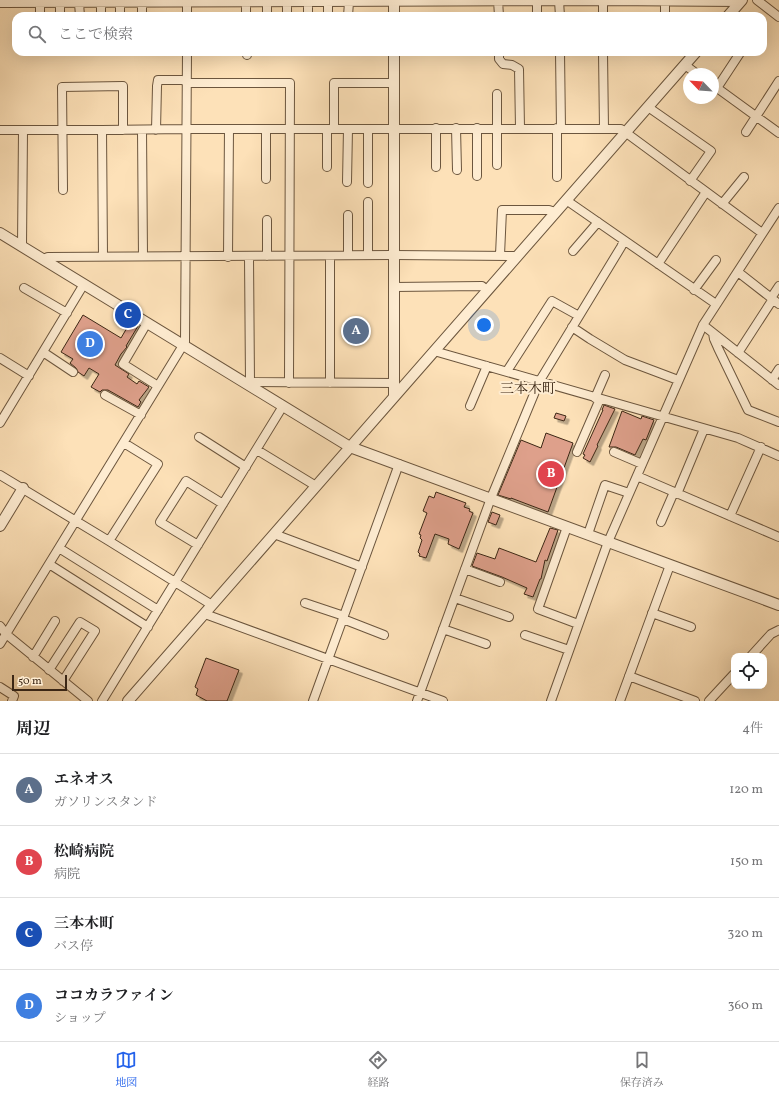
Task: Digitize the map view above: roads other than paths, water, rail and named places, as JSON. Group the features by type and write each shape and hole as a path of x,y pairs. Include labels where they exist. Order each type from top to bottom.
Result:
{"street":[{"path":"757,0 779,17"},
{"path":"0,3 142,3 187,1 234,1 246,3 394,1 741,1"},
{"path":"187,1 187,12"},
{"path":"394,1 394,12"},
{"path":"498,1 499,12"},
{"path":"537,12 538,1"},
{"path":"560,1 560,12"},
{"path":"603,1 603,12"},
{"path":"665,1 665,12"},
{"path":"731,12 741,1"},
{"path":"37,2 39,12"},
{"path":"61,12 63,2"},
{"path":"100,2 101,12"},
{"path":"267,12 268,2"},
{"path":"288,12 289,2"},
{"path":"308,2 308,12"},
{"path":"328,2 328,12"},
{"path":"348,2 348,12"},
{"path":"79,3 80,12"},
{"path":"142,3 142,12"},
{"path":"246,3 246,12"},
{"path":"0,644 186,342 187,56"},
{"path":"394,56 394,396"},
{"path":"499,56 499,59 503,64 512,65 519,69 520,128"},
{"path":"557,177 560,56"},
{"path":"603,56 604,128"},
{"path":"128,701 693,56"},
{"path":"719,82 738,56"},
{"path":"685,65 689,68"},
{"path":"156,130 158,80 182,80 191,83 290,83 289,383"},
{"path":"746,132 779,81"},
{"path":"327,167 334,83 394,83"},
{"path":"62,190 62,87 123,86 123,130"},
{"path":"719,90 779,133"},
{"path":"497,94 497,164"},
{"path":"648,107 711,151 690,181"},
{"path":"0,130 393,128 621,129 762,234"},
{"path":"436,128 436,167"},
{"path":"456,128 457,170"},
{"path":"477,128 477,176"},
{"path":"228,257 229,129"},
{"path":"266,129 266,179"},
{"path":"347,182 348,129"},
{"path":"368,129 368,183"},
{"path":"22,246 23,130"},
{"path":"102,130 103,256"},
{"path":"142,130 143,256"},
{"path":"722,204 744,177"},
{"path":"658,264 706,192"},
{"path":"566,200 716,304"},
{"path":"368,202 368,255"},
{"path":"551,701 608,542 703,324 779,208"},
{"path":"500,255 502,210 549,210 555,212"},
{"path":"348,214 348,256"},
{"path":"267,220 267,256"},
{"path":"574,250 598,222"},
{"path":"0,233 350,447 779,605"},
{"path":"417,701 491,498 539,382 624,241"},
{"path":"43,259 48,257 103,256 516,256"},
{"path":"330,256 330,383"},
{"path":"249,257 249,384"},
{"path":"694,290 716,260"},
{"path":"738,272 774,300"},
{"path":"0,423 84,284"},
{"path":"394,286 482,286 487,290"},
{"path":"738,353 774,300 779,286"},
{"path":"24,288 67,313"},
{"path":"507,371 552,300 578,316"},
{"path":"147,323 123,364 158,386"},
{"path":"703,324 779,385"},
{"path":"572,327 625,360 678,380"},
{"path":"713,333 718,348 748,410 779,422"},
{"path":"434,351 738,438 779,456"},
{"path":"43,352 73,372"},
{"path":"0,358 29,376"},
{"path":"470,406 487,366"},
{"path":"772,380 779,369"},
{"path":"577,452 598,398 605,375"},
{"path":"249,384 394,383"},
{"path":"105,394 141,415"},
{"path":"102,701 283,406"},
{"path":"661,522 676,493 704,429"},
{"path":"200,437 246,467"},
{"path":"109,540 158,464 124,443"},
{"path":"730,516 761,447"},
{"path":"257,450 316,486"},
{"path":"614,452 642,464"},
{"path":"313,701 399,464"},
{"path":"0,475 109,540 212,605"},
{"path":"637,476 779,538"},
{"path":"198,545 160,522 186,481 223,504"},
{"path":"588,534 605,485 629,493"},
{"path":"0,526 23,488"},
{"path":"567,527 538,609 578,624"},
{"path":"274,534 362,567"},
{"path":"60,548 158,610"},
{"path":"49,564 148,627"},
{"path":"620,701 670,565"},
{"path":"465,569 500,582"},
{"path":"454,598 509,617"},
{"path":"305,603 384,635"},
{"path":"652,613 691,627"},
{"path":"205,614 444,701"},
{"path":"34,657 55,622"},
{"path":"49,670 80,622 95,631 64,681"},
{"path":"0,626 6,634 88,701"},
{"path":"443,629 486,644"},
{"path":"754,653 771,634 779,630"},
{"path":"525,635 569,650"},
{"path":"630,676 695,701"},
{"path":"709,701 731,677"},
{"path":"0,687 14,696 12,701"}],"place":[{"name":"三本木町","path":"128,315"},
{"name":"エネオス","path":"356,331"},
{"name":"ココカラファイン","path":"90,344"},
{"name":"松崎病院","path":"551,474"}],"district":[{"name":"三本木町","path":"528,389"}]}
